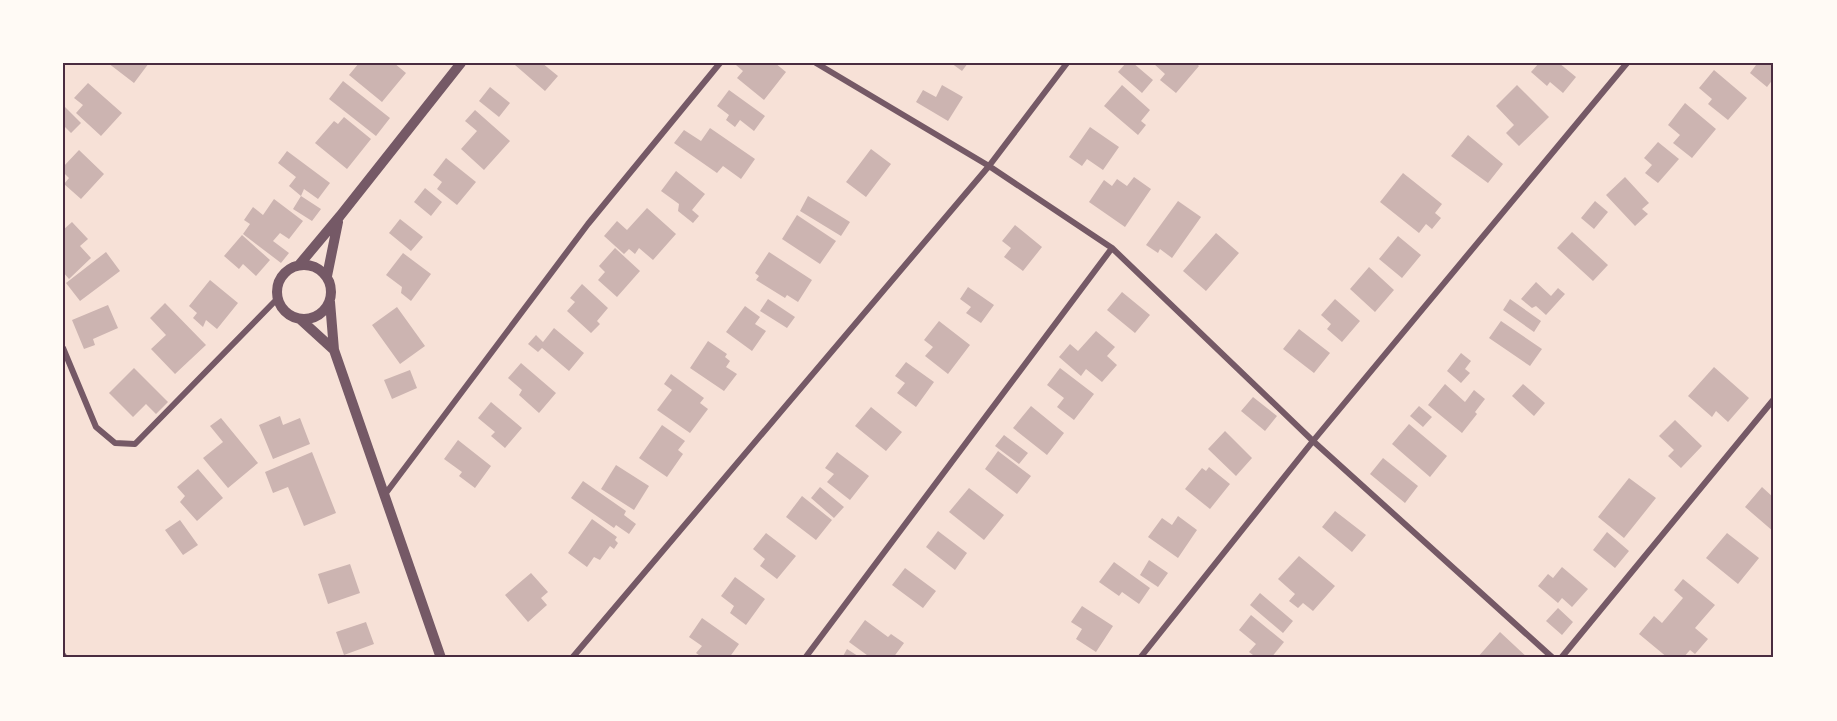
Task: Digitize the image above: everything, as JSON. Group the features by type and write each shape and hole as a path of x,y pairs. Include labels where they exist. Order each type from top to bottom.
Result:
{"street":[{"path":"334,350 300,319 285,312 278,298 277,287 281,277 289,269 298,265 340,216 461,63"},
{"path":"386,493 588,224 720,63"},
{"path":"816,63 989,166 1112,248 1313,441 1553,658"},
{"path":"572,658 989,166 1067,63"},
{"path":"1140,658 1313,441 1627,63"},
{"path":"340,216 327,276 332,291 330,302 334,350 386,493 441,658"},
{"path":"805,658 1112,248"},
{"path":"298,265 314,266 327,276"},
{"path":"63,348 96,427 115,443 135,444 278,298"},
{"path":"300,319 320,314 330,302"},
{"path":"1562,658 1774,399"}],"building":[{"path":"108,63 149,63 134,83"},
{"path":"359,63 394,63 406,73 382,102 349,75"},
{"path":"517,63 542,63 558,76 545,91 515,65"},
{"path":"737,63 775,63 786,72 764,100 737,78 743,71 736,65"},
{"path":"951,63 968,63 962,71"},
{"path":"1126,63 1133,63 1153,80 1142,93 1118,72"},
{"path":"1153,63 1196,63 1199,66 1176,93 1160,80 1165,74"},
{"path":"1539,63 1559,63 1576,77 1563,93 1550,82 1547,86 1531,72"},
{"path":"1753,63 1774,63 1774,78 1767,87 1750,73 1756,65"},
{"path":"1714,70 1747,98 1728,120 1708,104 1712,99 1699,88"},
{"path":"343,81 390,118 376,136 329,99"},
{"path":"88,83 122,113 101,136 76,113 83,105 74,98"},
{"path":"942,85 963,97 948,121 916,102 923,90 936,97"},
{"path":"1122,85 1150,110 1141,121 1146,125 1138,135 1104,106"},
{"path":"1517,85 1549,117 1519,146 1506,133 1514,125 1496,106"},
{"path":"490,87 510,103 499,117 479,101"},
{"path":"729,90 765,116 754,131 740,120 735,127 726,120 729,115 717,106"},
{"path":"1685,103 1716,129 1692,158 1673,143 1680,135 1668,125"},
{"path":"63,105 81,123 71,133 63,125"},
{"path":"475,110 510,141 484,170 461,149 477,131 465,121"},
{"path":"344,117 371,139 347,169 315,143 334,121 338,124"},
{"path":"1090,127 1119,147 1103,170 1087,159 1082,166 1069,157"},
{"path":"710,128 755,159 741,179 723,166 717,173 674,143 684,130 701,141"},
{"path":"1468,135 1503,164 1488,183 1451,156"},
{"path":"1658,142 1679,159 1658,183 1645,173 1652,165 1644,158"},
{"path":"871,149 891,164 866,197 846,182"},
{"path":"79,150 104,174 81,199 64,184 69,178 63,172 63,167"},
{"path":"287,151 330,183 318,199 304,189 301,196 289,186 296,177 278,163"},
{"path":"446,158 476,182 457,205 437,189 442,182 433,175"},
{"path":"676,171 705,194 692,210 699,216 693,223 678,211 679,204 661,191"},
{"path":"1403,173 1442,204 1435,213 1441,218 1432,229 1426,224 1419,233 1380,202"},
{"path":"1134,177 1151,189 1125,227 1089,202 1104,180 1112,186 1117,179 1127,186"},
{"path":"1625,177 1649,203 1642,209 1648,214 1635,226 1606,195"},
{"path":"425,188 442,202 431,216 414,202"},
{"path":"301,196 321,209 312,221 293,209"},
{"path":"808,196 850,222 841,236 800,211"},
{"path":"274,199 303,221 289,239 280,233 273,241 289,253 281,263 243,234 250,224 244,220 253,207 263,215"},
{"path":"1178,201 1201,217 1172,258 1160,249 1158,253 1146,245"},
{"path":"1595,201 1608,212 1594,229 1581,218"},
{"path":"647,208 676,234 653,260 639,248 635,254 629,249 624,254 604,236 617,221 627,230"},
{"path":"797,215 836,241 820,264 782,239"},
{"path":"400,219 423,237 411,251 389,233"},
{"path":"72,222 88,239 80,246 91,258 69,279 63,272 63,230"},
{"path":"1015,225 1042,247 1023,271 1004,257 1011,248 1002,241"},
{"path":"1572,232 1608,265 1593,281 1557,248"},
{"path":"1216,233 1239,253 1206,291 1183,271"},
{"path":"242,235 270,260 256,276 243,264 239,269 224,256"},
{"path":"1398,236 1421,255 1402,278 1379,259"},
{"path":"615,248 640,271 617,297 598,280 605,272 599,266"},
{"path":"106,252 120,271 80,301 66,283"},
{"path":"769,252 812,280 798,302 787,295 785,298 756,280 759,276 755,273"},
{"path":"403,253 431,274 411,301 401,293 402,287 386,275"},
{"path":"1369,267 1394,290 1375,312 1350,289"},
{"path":"210,280 238,303 217,329 206,320 203,327 193,318 197,313 189,306"},
{"path":"1536,282 1551,296 1558,288 1565,294 1546,315 1536,306 1532,308 1521,299"},
{"path":"582,284 608,308 597,321 600,324 591,333 567,311 575,302 570,298"},
{"path":"968,287 994,305 981,323 966,313 971,307 960,299"},
{"path":"1122,292 1150,315 1135,333 1107,310"},
{"path":"768,299 795,317 787,328 760,311"},
{"path":"1335,299 1360,321 1342,342 1327,329 1331,324 1321,315"},
{"path":"1510,299 1541,321 1534,332 1503,310"},
{"path":"165,303 206,345 175,374 151,349 166,335 150,318"},
{"path":"108,305 118,328 93,339 95,345 84,349 72,320"},
{"path":"745,306 760,317 755,324 766,331 752,351 726,332"},
{"path":"397,307 425,346 400,364 372,325"},
{"path":"939,321 970,345 948,374 925,356 933,347 924,340"},
{"path":"1501,321 1542,349 1530,366 1489,338"},
{"path":"554,328 584,353 569,371 542,348 538,352 528,344 536,335 543,342"},
{"path":"1299,329 1330,353 1314,373 1283,349"},
{"path":"1096,331 1115,347 1107,356 1117,365 1102,382 1086,369 1081,376 1059,357 1070,344 1078,351"},
{"path":"708,341 727,354 725,357 730,361 726,367 737,374 724,391 690,368"},
{"path":"1461,353 1471,361 1465,369 1470,373 1461,383 1447,371"},
{"path":"906,362 934,382 916,407 897,393 905,383 895,376"},
{"path":"521,363 556,393 539,413 519,395 522,390 508,378"},
{"path":"1714,367 1749,398 1728,422 1716,411 1712,417 1688,396"},
{"path":"134,368 168,402 156,414 146,404 133,417 109,393"},
{"path":"1060,368 1094,394 1074,420 1057,407 1064,398 1047,385"},
{"path":"410,370 417,388 392,399 384,380"},
{"path":"671,374 704,398 700,403 708,409 690,433 657,410 672,390 664,384"},
{"path":"1445,384 1465,402 1474,390 1485,399 1462,433 1428,405"},
{"path":"1523,384 1545,403 1534,416 1512,396"},
{"path":"1253,397 1277,416 1265,431 1241,411"},
{"path":"491,402 522,428 505,448 491,436 495,432 478,418"},
{"path":"1031,406 1064,433 1047,455 1013,428"},
{"path":"1419,406 1432,417 1423,427 1410,416"},
{"path":"871,407 902,432 886,451 855,426"},
{"path":"280,416 283,425 300,418 310,444 273,459 259,425"},
{"path":"221,418 258,463 228,488 203,458 223,442 210,426"},
{"path":"1675,420 1702,446 1681,468 1668,456 1674,450 1659,436"},
{"path":"1409,424 1447,456 1430,477 1392,444"},
{"path":"662,425 685,441 678,450 683,454 667,477 639,458"},
{"path":"1225,431 1252,458 1236,476 1208,449"},
{"path":"1004,435 1028,453 1019,464 995,446"},
{"path":"458,440 491,466 475,488 459,476 462,472 444,459"},
{"path":"998,451 1031,476 1017,494 985,469"},
{"path":"312,452 336,513 304,526 288,487 273,493 265,472"},
{"path":"837,452 869,476 850,500 827,482 834,474 825,468"},
{"path":"1383,458 1418,486 1405,503 1370,474"},
{"path":"616,465 649,486 634,510 601,489"},
{"path":"1209,467 1230,484 1210,509 1185,489 1202,468 1206,471"},
{"path":"198,469 223,498 197,521 180,502 185,496 177,487"},
{"path":"1629,478 1656,498 1624,538 1598,517"},
{"path":"583,481 626,511 624,515 636,524 629,534 616,525 614,528 571,498"},
{"path":"820,487 844,507 834,518 811,498"},
{"path":"1762,487 1774,498 1774,532 1745,507"},
{"path":"969,488 1004,515 984,540 949,512"},
{"path":"802,496 832,520 816,540 786,517"},
{"path":"1335,511 1366,535 1352,552 1322,527"},
{"path":"1178,516 1197,530 1178,558 1148,537 1162,518 1172,525"},
{"path":"592,519 617,537 615,540 618,543 614,549 610,546 600,560 594,557 587,567 568,553"},
{"path":"180,520 198,545 183,555 165,530"},
{"path":"938,531 967,553 955,570 926,547"},
{"path":"1607,532 1629,551 1615,568 1593,550"},
{"path":"766,533 796,556 777,579 760,566 765,559 753,549"},
{"path":"1727,533 1759,558 1738,584 1706,558"},
{"path":"1299,556 1335,586 1313,611 1303,603 1298,608 1289,601 1295,594 1278,579"},
{"path":"1149,560 1168,573 1158,587 1140,575"},
{"path":"1114,562 1150,588 1139,604 1122,592 1119,596 1099,582"},
{"path":"350,564 360,593 328,604 318,574"},
{"path":"1562,567 1588,589 1572,607 1562,598 1558,603 1538,586 1548,574 1553,578"},
{"path":"905,568 936,591 923,608 892,585"},
{"path":"531,573 548,592 541,598 547,605 528,622 505,595"},
{"path":"735,577 765,599 746,625 730,613 734,606 721,596"},
{"path":"1683,579 1715,605 1695,628 1708,639 1695,654 1690,650 1683,658 1668,658 1639,634 1654,616 1662,623 1683,598 1674,590"},
{"path":"1260,593 1293,621 1283,633 1250,605"},
{"path":"1082,606 1113,626 1096,652 1076,639 1082,629 1071,622"},
{"path":"1558,608 1573,622 1562,635 1546,621"},
{"path":"1251,615 1284,642 1271,658 1257,658 1249,652 1256,644 1239,630"},
{"path":"702,618 739,644 729,658 703,658 696,653 702,646 689,637"},
{"path":"865,620 888,637 891,634 904,643 893,658 871,658 849,642"},
{"path":"366,622 374,644 344,655 336,632"},
{"path":"1500,632 1528,658 1477,658"},
{"path":"847,649 861,658 842,658"}]}
